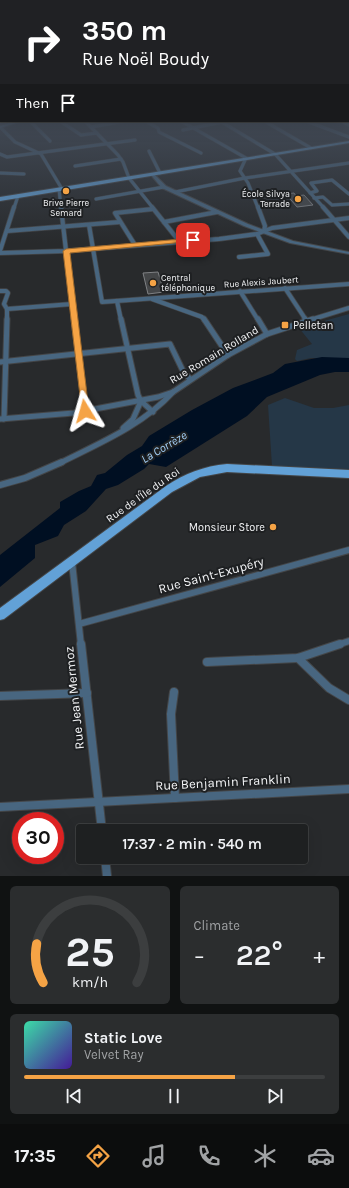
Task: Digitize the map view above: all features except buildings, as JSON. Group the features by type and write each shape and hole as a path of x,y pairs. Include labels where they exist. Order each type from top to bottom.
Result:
{"main road":[{"path":"0,199 229,161"},
{"name":"Rue de l'Île du Roi","path":"0,615 176,484 200,473 234,468 349,474"}],"street":[{"path":"44,161 61,189 63,227 85,411"},
{"path":"75,166 109,161"},
{"path":"122,161 129,178 179,241"},
{"path":"154,161 160,173"},
{"path":"245,161 240,171 245,178 264,226 264,231"},
{"path":"281,161 349,237"},
{"path":"175,192 245,178 349,163"},
{"path":"0,173 24,174"},
{"path":"152,174 164,187 246,225 297,243 349,253"},
{"path":"310,193 317,191 311,183 331,180 349,194"},
{"path":"96,199 164,187"},
{"path":"18,196 0,252 66,251 219,238 257,234 272,228 349,218"},
{"path":"314,198 323,197 332,205 349,204"},
{"path":"135,244 115,213 153,209"},
{"path":"164,222 217,212"},
{"path":"7,231 120,222"},
{"path":"89,224 94,249"},
{"path":"239,257 268,254 257,234"},
{"name":"Rue Alexis Jaubert","path":"94,249 102,302 349,284"},
{"path":"285,288 307,322"},
{"path":"0,291 6,291 8,293 4,304 7,309 3,362 2,419"},
{"path":"240,291 267,334"},
{"path":"148,298 202,317 228,355"},
{"path":"117,301 126,349 138,395 141,401 153,412"},
{"path":"7,309 72,304"},
{"name":"Rue Romain Rolland","path":"318,319 349,308"},
{"name":"Rue Romain Rolland","path":"2,419 85,411 141,401 173,392 190,379 228,355 267,334 318,319 349,312"},
{"path":"3,362 170,344 183,371 190,379"},
{"path":"0,485 45,471 131,427 153,412 173,392"},
{"path":"118,433 133,419 141,401"},
{"name":"Rue Saint-Exupéry","path":"79,624 349,550"},
{"name":"Rue Jean Mermoz","path":"72,562 101,824"},
{"path":"207,662 298,658 349,641"},
{"path":"298,658 340,696 349,700"},
{"path":"174,692 171,714 175,798"},
{"path":"0,696 87,694"},
{"name":"Rue Benjamin Franklin","path":"0,807 349,789"},
{"path":"106,864 107,876"}],"shaded area":[{"path":"349,314 349,358 311,358 297,361 295,359 297,350 312,344 299,328"},
{"path":"285,398 314,408 333,408 349,405 349,469 272,466 268,405"}],"water":[{"name":"La Corrèze","path":"322,357 349,358 349,372 335,372 320,375 267,397 247,416 166,467 149,464 144,469 118,485 106,489 86,511 64,525 58,536 35,545 35,558 0,587 0,555 60,508 60,502 91,486 97,475 105,473 127,455 142,446 149,436 192,410 233,388 273,373 285,364"}],"place":[{"name":"Brive Pierre Semard","path":"66,191"},
{"name":"École Silvya Terrade","path":"298,199"},
{"name":"Central téléphonique","path":"153,283"},
{"name":"Pelletan","path":"285,325"},
{"name":"Monsieur Store","path":"273,527"}],"route":[{"path":"85,411 77,354 66,251 193,240"}]}
